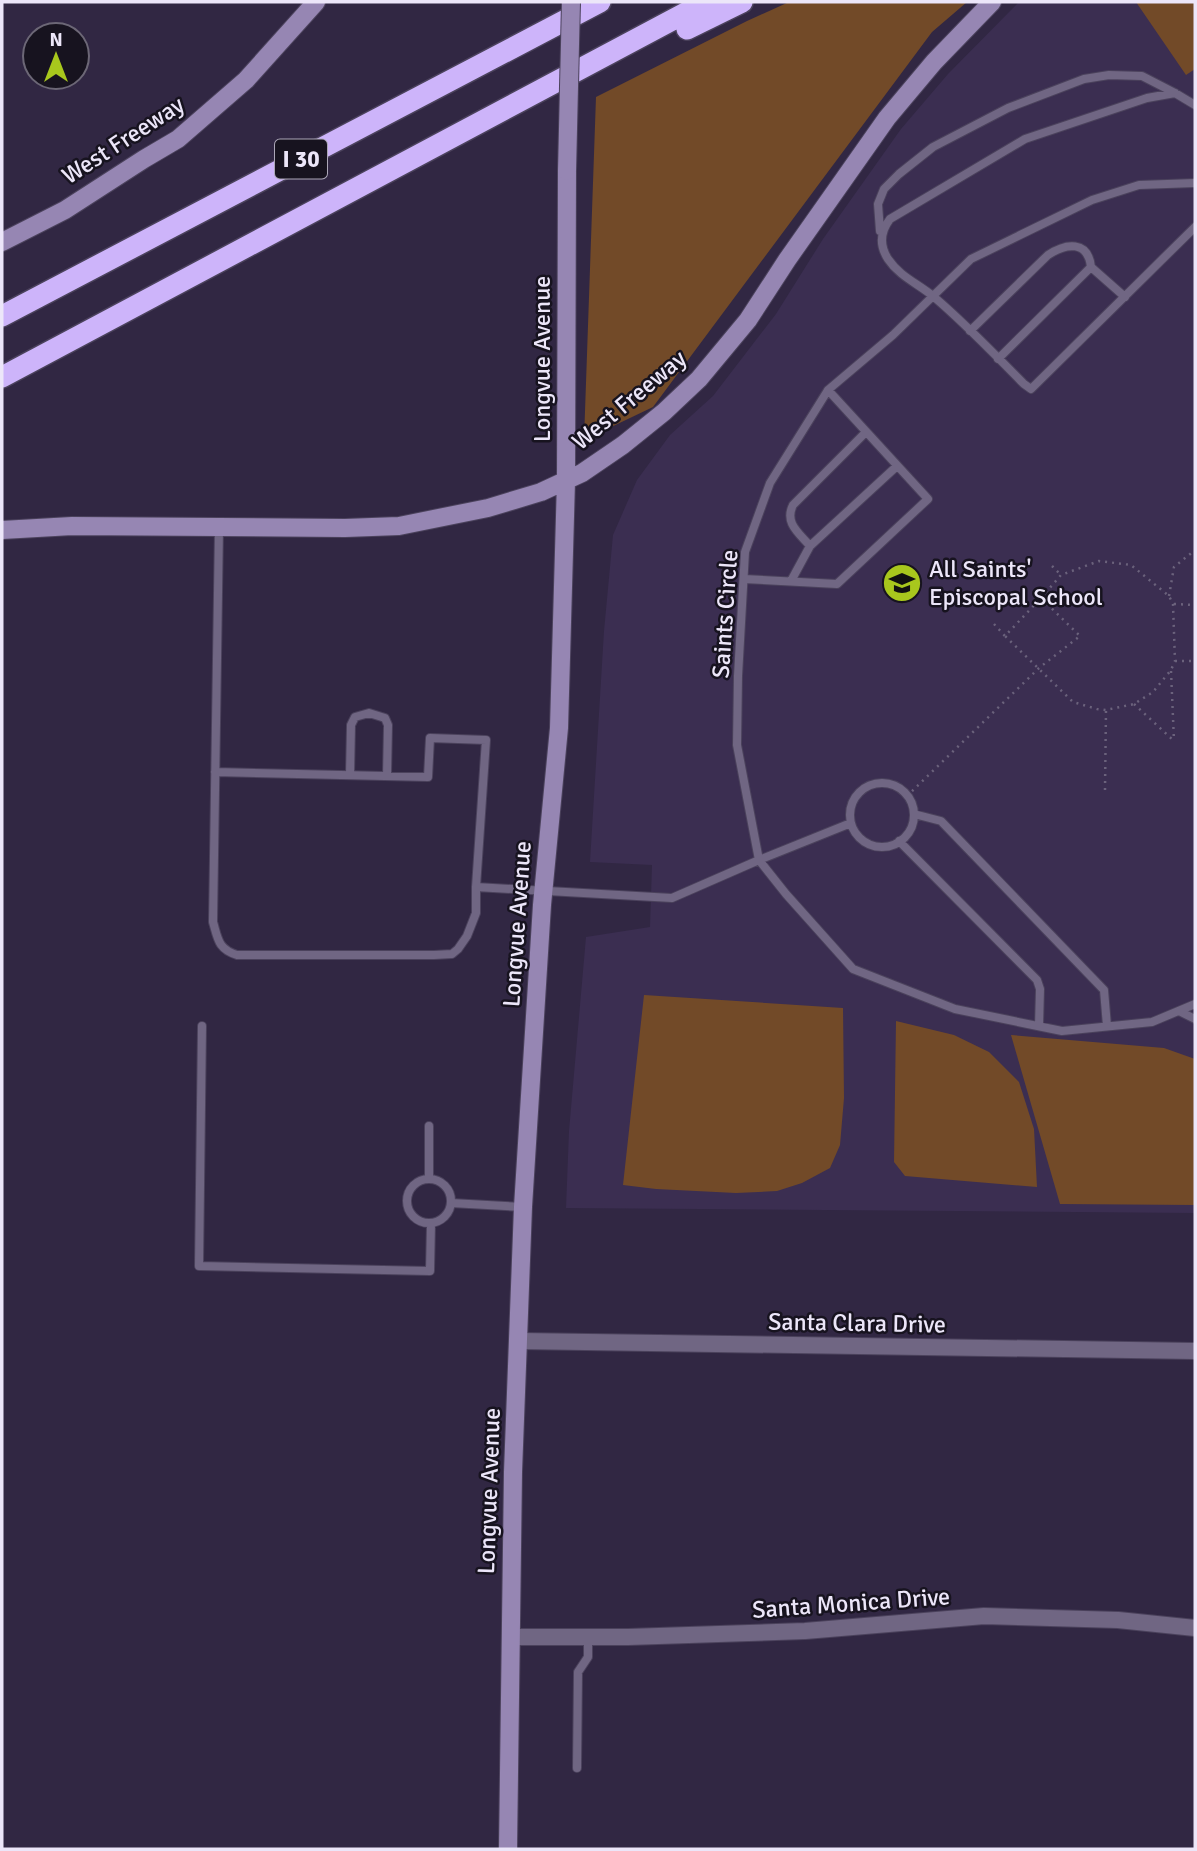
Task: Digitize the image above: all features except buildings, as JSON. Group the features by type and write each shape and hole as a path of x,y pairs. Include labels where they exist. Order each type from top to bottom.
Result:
{"highway":[{"name":"I 30","path":"2,316 600,2"},
{"name":"I 30","path":"2,377 706,2"},
{"path":"470,129 516,120 742,2"}],"main road":[{"name":"West Freeway","path":"2,243 65,209 178,139 246,80 316,2"},
{"name":"Longvue Avenue","path":"508,1849 513,1472 523,1207 543,890 559,728 565,481 570,2"},
{"name":"West Freeway","path":"2,530 72,526 399,526 488,508 541,492 582,473 664,412 699,379 748,320 887,118 934,62 992,2"}],"street":[{"name":"Santa Clara Drive","path":"519,1341 1195,1351"},
{"name":"Santa Monica Drive","path":"510,1637 805,1631 984,1616 1118,1620 1195,1628"}],"lane":[{"path":"1195,105 1142,76 1109,75 1084,79 1009,108 933,147 884,189 878,204 887,258 905,277 933,296 1028,387 1034,387 1195,227"},
{"path":"882,232 890,219 1025,139 1147,98 1175,93"},
{"name":"Saints Circle","path":"759,860 737,745 745,552 770,483 828,390 893,335 971,259 1092,200 1139,185 1195,183"},
{"path":"970,331 1048,255 1059,248 1071,246 1084,250 1089,256 1091,267 1125,297"},
{"path":"998,359 1091,267"},
{"path":"744,579 837,584 928,499 828,390"},
{"path":"810,547 790,522 793,505 866,432"},
{"path":"790,581 810,547 897,466"},
{"path":"215,772 428,777 430,738 486,740 476,913 467,936 452,954 434,955 237,955 226,951 218,940 213,922 215,772 219,527"},
{"path":"350,775 351,725 355,718 369,713 385,718 388,725 387,776"},
{"path":"886,783 898,787 907,796 914,814 912,826 906,836 886,846 874,846 856,834 850,811 854,799 862,790 873,784 886,783"},
{"path":"914,814 941,821 1104,990 1107,1027"},
{"path":"476,887 672,898 851,823"},
{"path":"899,841 1037,980 1040,989 1039,1026"},
{"path":"759,860 853,969 956,1009 1062,1031 1152,1022 1195,1004"},
{"path":"1179,1011 1195,1019"},
{"path":"202,1027 199,1266 430,1271 431,1223"},
{"path":"429,1126 429,1179"},
{"path":"429,1179 447,1189 451,1203 444,1217 424,1223 417,1220 408,1208 407,1201 411,1188 416,1183 429,1179"},
{"path":"451,1203 523,1207"},
{"path":"577,1768 578,1672 588,1657 589,1637"}],"path":[{"path":"1169,596 1174,567 1195,550"},
{"path":"993,624 1004,636 1073,702 1106,710 1134,704 1153,692 1175,661 1173,604 1169,596 1130,565 1099,561 1061,575 1004,636"},
{"path":"1052,566 1061,575"},
{"path":"907,796 1039,668 1080,636 1041,598"},
{"path":"1173,604 1195,605"},
{"path":"1175,661 1195,661"},
{"path":"1134,704 1174,741 1171,670"},
{"path":"1105,790 1106,710"}],"shaded area":[{"path":"789,2 967,2 932,32 653,407 584,440 596,97"},
{"name":"All Saints' Episcopal School","path":"1019,2 1195,2 1195,1213 566,1208 569,1131 586,937 650,927 652,865 590,862 604,631 613,535 637,480 670,435 713,396 776,314 823,239 901,129 948,74"},
{"path":"1136,2 1195,2 1195,69 1186,75"},
{"path":"644,995 843,1008 844,1098 840,1145 830,1168 802,1183 777,1191 736,1193 623,1185"},
{"path":"896,1021 954,1035 989,1052 1019,1082 1034,1129 1037,1187 905,1176 894,1162"},
{"path":"1011,1035 1164,1048 1195,1059 1195,1205 1060,1204"}],"place":[{"name":"All Saints' Episcopal School","path":"902,583"}]}
